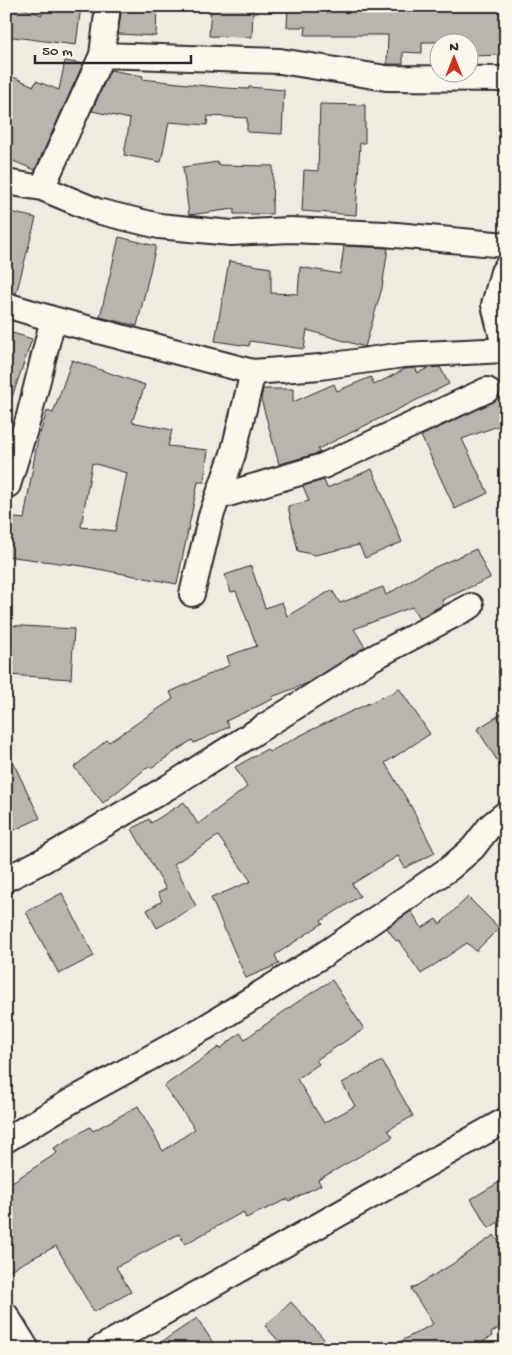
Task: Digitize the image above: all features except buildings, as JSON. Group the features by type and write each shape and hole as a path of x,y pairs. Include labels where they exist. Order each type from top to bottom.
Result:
{"street":[{"path":"42,188 102,55 108,6"},
{"path":"102,55 280,61 386,78 506,78"},
{"path":"6,182 42,188 97,211 160,226 232,233 290,230 385,234 506,245"},
{"path":"6,305 254,372 320,367 402,355 505,350 494,305 503,272 506,268"},
{"path":"8,486 29,416 53,319"},
{"path":"192,594 212,516 233,454 254,372"},
{"path":"218,497 323,466 487,390"},
{"path":"6,879 44,860 170,786 371,659 471,606"},
{"path":"6,1140 73,1100 206,1027 323,955 450,868 473,848 490,826 506,813"},
{"path":"100,1349 506,1120"},
{"path":"6,1315 27,1349"}]}
